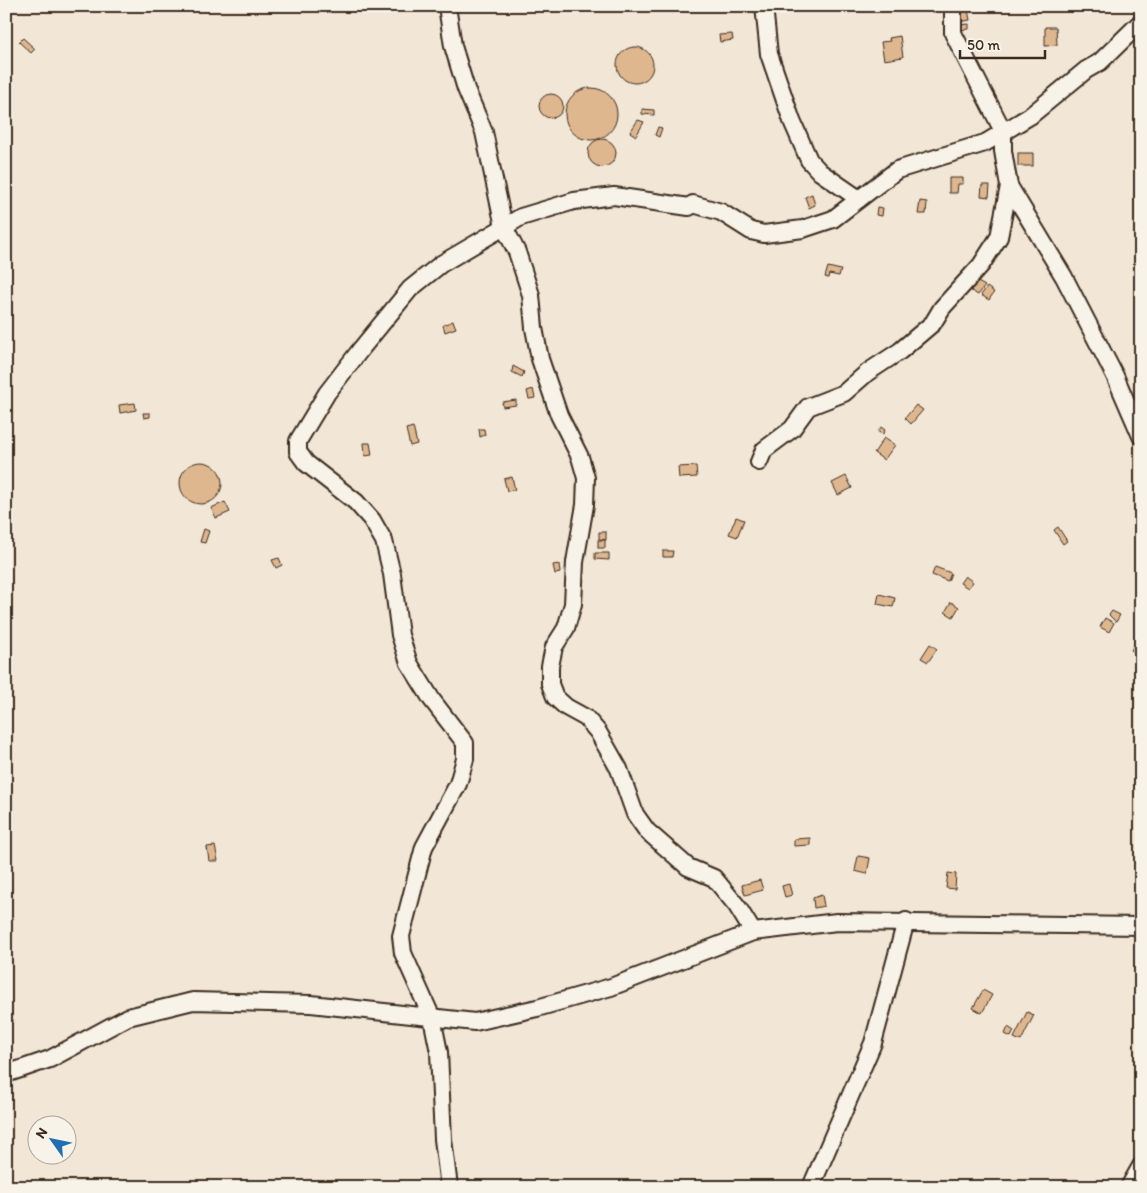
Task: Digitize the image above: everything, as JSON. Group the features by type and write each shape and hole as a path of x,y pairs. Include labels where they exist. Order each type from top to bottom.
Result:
{"street":[{"path":"447,6 453,46 466,89 484,132 504,227 525,273 531,295 534,328 548,386 559,415 580,457 586,478 585,505 575,562 573,604 566,628 554,646 550,666 552,691 554,697 566,707 586,718 598,732 619,769 635,814 647,831 688,867 714,878 753,932"},
{"path":"764,6 768,54 792,121 809,160 820,172 859,199"},
{"path":"759,462 764,450 792,429 808,407 844,392 868,372 900,351 932,323 942,308 981,265 999,236 1009,186 1003,151 1003,131 953,33 953,6"},
{"path":"448,1187 443,1139 439,1052 432,1018 402,953 401,936 424,847 458,784 465,759 466,743 432,700 409,663 400,635 392,574 384,541 372,520 356,502 306,462 298,452 298,441 327,392 410,289 441,264 535,211 574,200 614,196 688,206 693,204 721,212 751,231 764,234 803,229 833,219 897,170 985,143 1030,116 1086,70 1100,62 1141,22"},
{"path":"1009,186 1064,277 1115,376 1141,436"},
{"path":"811,1187 873,1043 906,921"},
{"path":"6,1074 50,1059 128,1017 193,1001 311,1004 475,1022 537,1008 611,987 753,932 837,922 906,921 1138,927"},
{"path":"1129,1187 1141,1166"}],"building":[{"path":"958,10 968,10 970,20 959,22"},
{"path":"969,24 969,29 959,30 958,25"},
{"path":"1045,27 1056,27 1057,45 1045,46"},
{"path":"732,34 733,40 720,42 719,35"},
{"path":"900,36 903,57 884,60 881,42 890,41 889,38"},
{"path":"23,38 35,49 31,53 19,42"},
{"path":"635,47 648,52 653,65 648,78 635,83 622,78 617,65 622,52"},
{"path":"591,88 605,92 613,100 617,114 613,128 605,136 591,140 577,136 569,128 565,114 569,100 577,92"},
{"path":"551,94 560,97 563,106 560,115 551,118 542,115 539,106 542,97"},
{"path":"642,109 654,110 654,115 642,114"},
{"path":"638,120 644,122 636,136 630,132"},
{"path":"658,127 662,128 659,137 655,135"},
{"path":"602,139 612,143 616,153 612,163 602,167 592,163 588,153 592,143"},
{"path":"1018,153 1033,153 1033,166 1018,166"},
{"path":"949,178 963,178 963,184 958,184 957,193 949,193"},
{"path":"982,185 990,185 989,197 981,196"},
{"path":"812,194 815,205 809,208 805,197"},
{"path":"920,201 927,202 926,214 918,214"},
{"path":"877,207 883,208 882,216 876,215"},
{"path":"828,267 841,270 839,276 829,274 828,278 825,277"},
{"path":"976,281 985,286 978,295 970,290"},
{"path":"987,287 994,292 989,300 981,295"},
{"path":"453,321 456,328 445,332 443,325"},
{"path":"513,366 524,372 522,377 512,372"},
{"path":"533,389 535,398 529,399 527,391"},
{"path":"516,400 516,405 503,407 502,402"},
{"path":"135,403 136,410 120,413 119,405"},
{"path":"916,405 923,410 911,424 905,418"},
{"path":"143,413 150,413 150,417 144,418"},
{"path":"413,427 417,444 410,446 406,429"},
{"path":"881,427 885,430 883,434 878,432"},
{"path":"479,429 484,429 485,435 480,437"},
{"path":"884,438 895,445 884,460 874,453"},
{"path":"364,443 370,443 372,455 365,456"},
{"path":"205,462 213,465 219,471 222,483 219,495 213,501 197,504 189,501 183,495 180,479 183,471 189,465"},
{"path":"696,466 697,477 679,478 678,467"},
{"path":"846,476 852,488 838,495 832,483"},
{"path":"512,477 515,490 507,491 504,479"},
{"path":"225,502 230,512 216,518 211,508"},
{"path":"736,517 744,520 737,537 729,534"},
{"path":"1058,527 1067,541 1063,544 1054,530"},
{"path":"204,529 209,531 205,543 200,542"},
{"path":"599,532 606,532 606,540 599,539"},
{"path":"598,540 605,540 605,548 598,548"},
{"path":"663,551 673,551 672,557 663,557"},
{"path":"595,553 609,553 609,560 595,559"},
{"path":"279,558 282,565 276,568 272,560"},
{"path":"559,564 560,573 555,574 553,565"},
{"path":"935,567 951,573 948,581 932,575"},
{"path":"965,576 973,582 968,588 960,583"},
{"path":"879,594 895,598 893,607 877,604"},
{"path":"951,602 959,607 953,617 945,612"},
{"path":"1112,611 1120,615 1116,622 1109,615"},
{"path":"1105,618 1114,623 1109,632 1100,627"},
{"path":"1136,642 1141,645 1136,653 1131,650"},
{"path":"930,644 937,649 928,662 921,658"},
{"path":"810,838 810,845 794,846 794,839"},
{"path":"215,846 218,861 209,861 207,847"},
{"path":"858,856 870,858 867,874 855,871"},
{"path":"948,873 956,874 955,889 946,888"},
{"path":"760,880 763,890 745,895 742,885"},
{"path":"789,884 792,895 785,897 782,886"},
{"path":"822,895 824,906 814,908 813,898"},
{"path":"983,990 992,995 982,1013 973,1008"},
{"path":"1027,1012 1034,1015 1021,1041 1014,1038"},
{"path":"1008,1027 1014,1031 1011,1037 1005,1034"}]}
